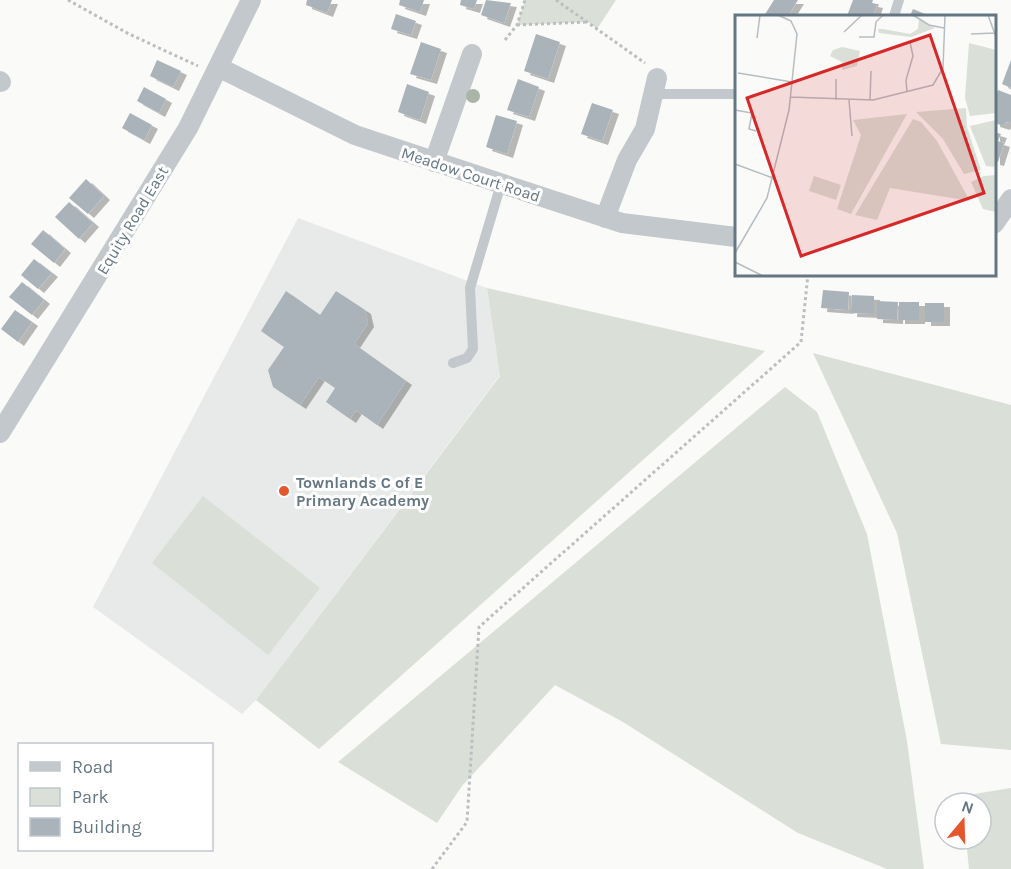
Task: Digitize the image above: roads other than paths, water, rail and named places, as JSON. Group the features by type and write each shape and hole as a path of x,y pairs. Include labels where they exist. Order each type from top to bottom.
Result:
{"street":[{"name":"Equity Road East","path":"0,433 188,128 251,0"},
{"path":"434,162 472,54"},
{"name":"Meadow Court Road","path":"218,68 355,135 605,218 622,223 735,237"},
{"path":"605,218 627,160 645,129 655,86"},
{"path":"996,221 1011,199"}],"lane":[{"path":"894,15 899,0"},
{"path":"655,86 733,94"},
{"path":"453,363 467,358 473,349 470,288 501,184"}],"place":[{"name":"Townlands C of E Primary Academy","path":"284,491"}]}
